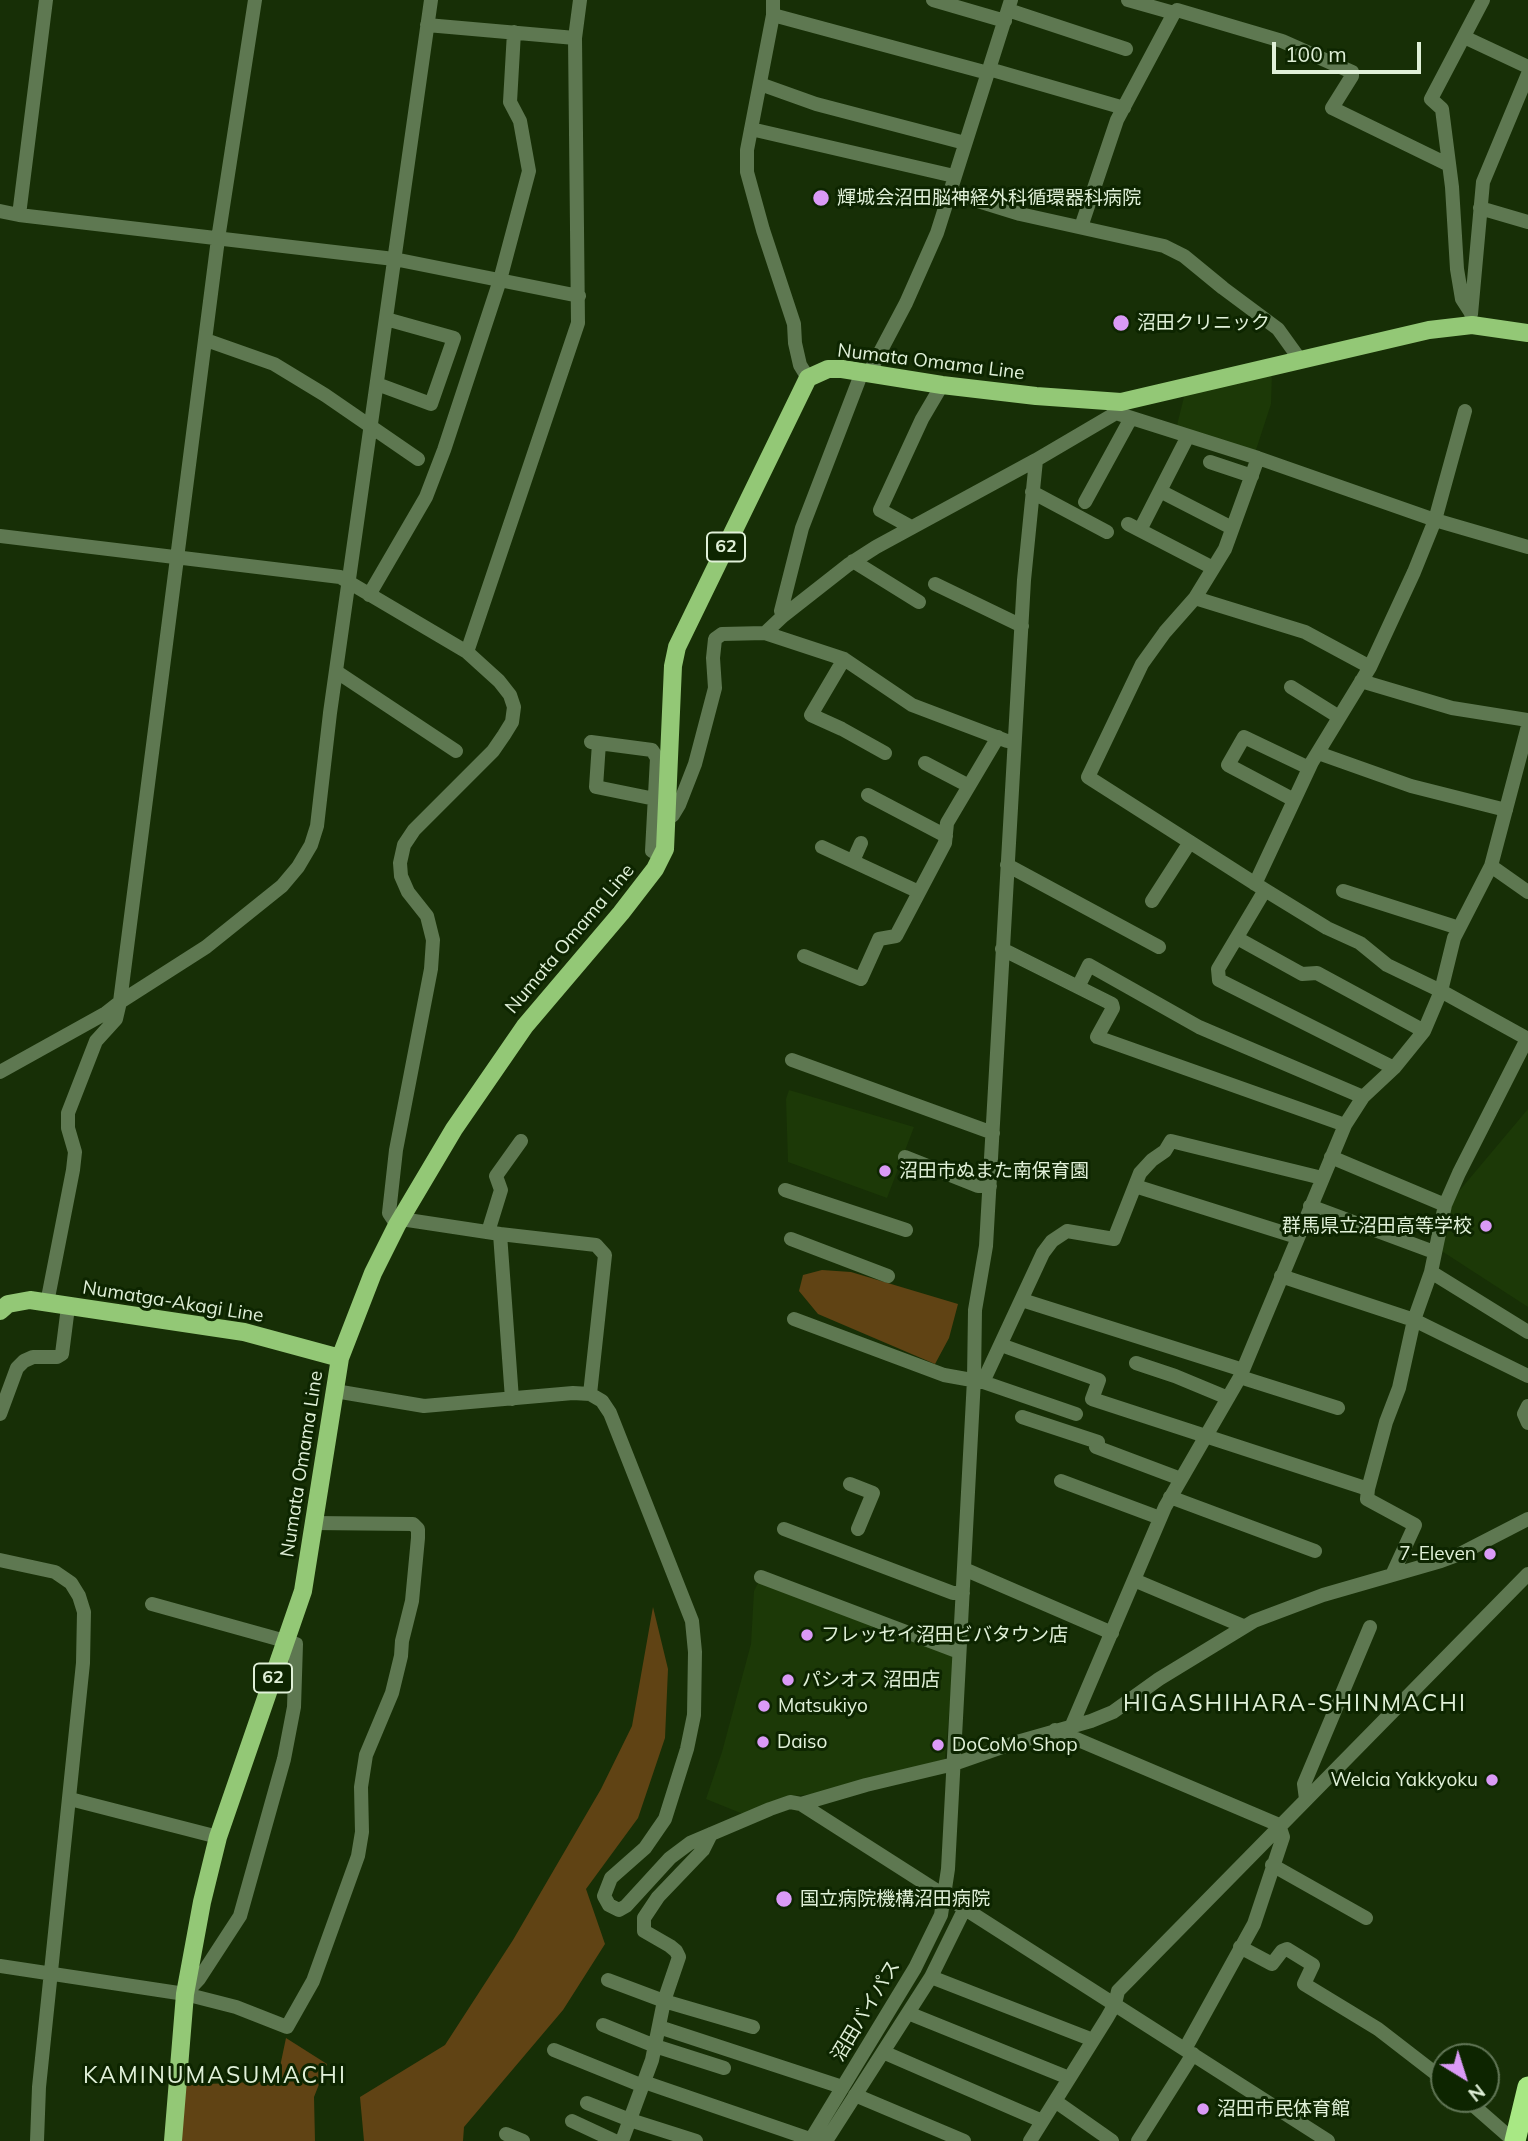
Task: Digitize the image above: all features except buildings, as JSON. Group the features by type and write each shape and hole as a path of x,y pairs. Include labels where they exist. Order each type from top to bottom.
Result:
{"highway":[{"path":"1519,2132 1528,2087"}],"main road":[{"name":"Numata Omama Line","path":"173,2141 185,1994 202,1902 218,1837 303,1591 340,1358 373,1273 399,1222 454,1129 525,1026 621,913 655,869 665,849 673,666 677,647 808,378 828,369 865,372 1118,408 1472,319 1527,328"},
{"name":"Numatga-Akagi Line","path":"3,1305 30,1300 244,1332 340,1358"}],"street":[{"path":"19,215 46,0"},
{"path":"47,1303 75,1152 68,1128 68,1113 96,1041 116,1019 120,1002 218,239 255,0"},
{"path":"0,1072 106,1013 206,947 282,886 311,845 317,826 431,0"},
{"path":"467,652 578,323 575,38 580,0"},
{"path":"933,0 1008,10 1126,49"},
{"path":"1128,0 1174,13"},
{"path":"1472,319 1462,299 1457,269 1442,109 1432,99 1483,0"},
{"path":"808,378 800,365 794,324 747,172 747,150 773,7 1124,108"},
{"path":"783,616 780,611 802,528 865,372 906,303 937,233 1008,10"},
{"path":"1081,227 1117,120 1177,10 1282,41 1352,72 1332,108 1449,165"},
{"path":"428,24 575,38"},
{"path":"369,595 426,497 444,450 500,280 529,171 520,121 510,102 514,32"},
{"path":"1464,37 1528,67"},
{"path":"1472,319 1483,182 1528,74"},
{"path":"760,84 816,104 965,143"},
{"path":"751,129 954,176"},
{"path":"949,192 1020,214 1164,246 1184,256 1278,329 1301,361"},
{"path":"1480,208 1528,222"},
{"path":"0,211 394,259 579,296"},
{"path":"377,384 432,404 454,338 386,319"},
{"path":"206,340 274,364 418,459"},
{"path":"911,527 880,510 922,419 942,385"},
{"path":"765,633 853,561 1036,460 1118,408 1131,418 1258,458 1435,520 1528,547"},
{"path":"1394,1068 1219,980 1218,969 1237,938 1309,768 1370,667 1414,572 1435,520 1465,411"},
{"path":"1085,502 1131,418"},
{"path":"1188,436 1160,491 1134,527 1213,568"},
{"path":"1258,458 1225,549 1195,597 1142,664 1088,777 1326,928 1360,943 1387,965 1441,991 1527,1039 1445,1205 1431,1272 1414,1320 1399,1388 1386,1422 1368,1489 1367,1499 1415,1525 1394,1573"},
{"name":"沼田バイパス","path":"826,2141 849,2091 941,1915 948,1869 964,1569 978,1381 975,1310 986,1246 1021,626 1036,460"},
{"path":"1210,461 1252,476"},
{"path":"1160,491 1232,528"},
{"path":"1032,492 1108,532"},
{"path":"0,536 340,577 467,652 499,681 510,695 514,707 512,722 493,751 414,830 404,845 400,863 401,876 408,891 427,916 433,940 431,969 396,1150 389,1213 399,1222 596,1245 606,1255 590,1394"},
{"path":"853,561 919,602"},
{"path":"935,584 1021,626"},
{"path":"1195,597 1305,632 1370,667"},
{"path":"666,820 673,815 679,804 695,764 715,688 715,639 722,634 765,633 844,659 912,705 1015,744"},
{"path":"844,659 811,715 886,754"},
{"path":"337,672 456,751"},
{"path":"1361,681 1452,708 1528,720"},
{"path":"1291,687 1339,717"},
{"path":"1072,1725 1170,1497 1241,1373 1345,1125 1363,1097 1394,1068 1423,1031 1441,991 1454,938 1491,866 1528,726"},
{"path":"804,956 860,979 879,940 896,936 945,843 947,823 998,737"},
{"path":"1294,800 1228,765 1244,737 1309,768"},
{"path":"655,799 596,787 595,743 652,750 657,758 655,799 652,851 661,856"},
{"path":"1318,753 1410,786 1506,810"},
{"path":"925,763 969,786"},
{"path":"868,795 946,836"},
{"path":"1152,901 1190,842"},
{"path":"853,861 861,843"},
{"path":"822,847 919,892"},
{"path":"1007,865 1159,947"},
{"path":"1491,866 1528,892"},
{"path":"1343,891 1459,928"},
{"path":"1237,938 1302,974 1317,973 1423,1031"},
{"path":"1002,949 1112,1004 1113,1008 1097,1037 1345,1125"},
{"path":"1078,987 1089,965 1199,1027 1363,1097"},
{"path":"792,1060 993,1133"},
{"path":"512,1399 494,1233 500,1190 496,1176 521,1141"},
{"path":"978,1381 1002,1345 1043,1253 1059,1234 1067,1231 1114,1239 1140,1173 1152,1160 1166,1151 1171,1141 1322,1178"},
{"path":"905,1157 978,1186 990,1186"},
{"path":"1331,1157 1445,1205"},
{"path":"1135,1186 1297,1237"},
{"path":"785,1190 906,1230"},
{"path":"1310,1206 1434,1252"},
{"path":"791,1239 888,1276"},
{"path":"1431,1272 1528,1332"},
{"path":"1281,1276 1414,1320 1528,1376"},
{"path":"1022,1300 1338,1408"},
{"path":"0,1414 18,1368 24,1361 33,1357 57,1357 62,1354 68,1307"},
{"path":"794,1319 944,1375 978,1381 1076,1414"},
{"path":"1002,1345 1099,1380 1092,1399 1368,1489"},
{"path":"1136,1363 1228,1398"},
{"path":"335,1391 424,1406 573,1392 590,1394 602,1401 610,1413 692,1621 695,1652 694,1715 687,1749 665,1819 645,1848 624,1865 606,1886 604,1896 609,1905 620,1910 626,1906 670,1858 690,1843 780,1805 790,1802 801,1804 1328,2141"},
{"path":"1528,1406 1524,1414 1528,1423"},
{"path":"1022,1417 1097,1442 1096,1447 1181,1479"},
{"path":"1061,1482 1160,1518"},
{"path":"850,1484 873,1493 858,1529"},
{"path":"1170,1497 1315,1551"},
{"path":"801,1804 866,1784 954,1764 1113,1712 1158,1679 1217,1645 1243,1626 1323,1595 1460,1554 1528,1519"},
{"path":"0,1966 185,1994 236,2007 287,2027 313,1981 358,1856 362,1832 361,1787 366,1755 392,1693 401,1656 412,1601 418,1529 413,1524 393,1522 313,1523"},
{"path":"784,1529 953,1593 963,1593"},
{"path":"0,1560 55,1572 71,1583 84,1612 83,1663 39,2087 37,2141"},
{"path":"964,1569 1112,1633"},
{"path":"1030,2141 1115,2004 1118,1991 1528,1574"},
{"path":"761,1577 959,1652"},
{"path":"1135,1580 1243,1626"},
{"path":"152,1604 296,1644 294,1707 284,1759 240,1916 199,1979 185,1994"},
{"path":"1306,1799 1304,1784 1370,1627"},
{"path":"1055,1730 1279,1825 1283,1837 1254,1924 1189,2052 1138,2141"},
{"path":"69,1799 218,1837"},
{"path":"622,2141 655,2046 664,2001 678,1957 670,1946 644,1931 644,1918 658,1897 703,1850 711,1834"},
{"path":"1272,1865 1366,1918"},
{"name":"沼田バイパス","path":"812,2140 883,2052 930,1977 965,1908"},
{"path":"1240,1947 1272,1964 1282,1951 1287,1949 1313,1965 1304,1984 1378,2029 1430,2069"},
{"path":"930,1977 1093,2040"},
{"path":"608,1980 664,2001 753,2027"},
{"path":"908,2013 1069,2078"},
{"path":"603,2025 655,2046 724,2068"},
{"path":"659,2027 849,2091 964,2141"},
{"path":"554,2050 643,2084 812,2140"},
{"path":"883,2052 1042,2120"},
{"path":"1055,2101 1112,2141"},
{"path":"587,2103 696,2141"},
{"path":"1488,2113 1519,2132"},
{"path":"572,2121 615,2141"},
{"path":"506,2134 523,2141"}],"shaded area":[{"path":"1272,373 1271,404 1255,453 1176,429 1185,393"},
{"path":"789,1090 914,1127 887,1198 788,1162 786,1099"},
{"name":"群馬県立沼田高等学校","path":"1528,1109 1528,1307 1437,1248 1449,1203"},
{"path":"822,1270 851,1272 958,1304 949,1338 935,1364 818,1314 799,1291 803,1275"},
{"path":"759,1581 954,1657 945,1759 816,1794 790,1796 743,1814 706,1799 722,1752 751,1644 754,1591"},
{"path":"653,1607 668,1669 665,1738 638,1818 586,1889 605,1944 563,2010 464,2127 463,2141 364,2141 360,2097 445,2045 513,1940 601,1789 632,1726"},
{"path":"286,2038 327,2064 314,2097 315,2141 179,2141 184,2085 277,2081"}],"place":[{"name":"輝城会沼田脳神経外科循環器科病院","path":"821,198"},
{"name":"沼田クリニック","path":"1121,323"},
{"name":"沼田市ぬまた南保育園","path":"885,1171"},
{"name":"群馬県立沼田高等学校","path":"1486,1226"},
{"name":"7-Eleven","path":"1490,1554"},
{"name":"フレッセイ沼田ビバタウン店","path":"807,1635"},
{"name":"パシオス 沼田店","path":"788,1680"},
{"name":"Matsukiyo","path":"764,1706"},
{"name":"Daiso","path":"763,1742"},
{"name":"DoCoMo Shop","path":"938,1745"},
{"name":"Welcia Yakkyoku","path":"1492,1780"},
{"name":"国立病院機構沼田病院","path":"784,1899"},
{"name":"沼田市民体育館","path":"1203,2109"}],"district":[{"name":"HIGASHIHARA-SHINMACHI","path":"1295,1704"},
{"name":"KAMINUMASUMACHI","path":"215,2076"}]}
